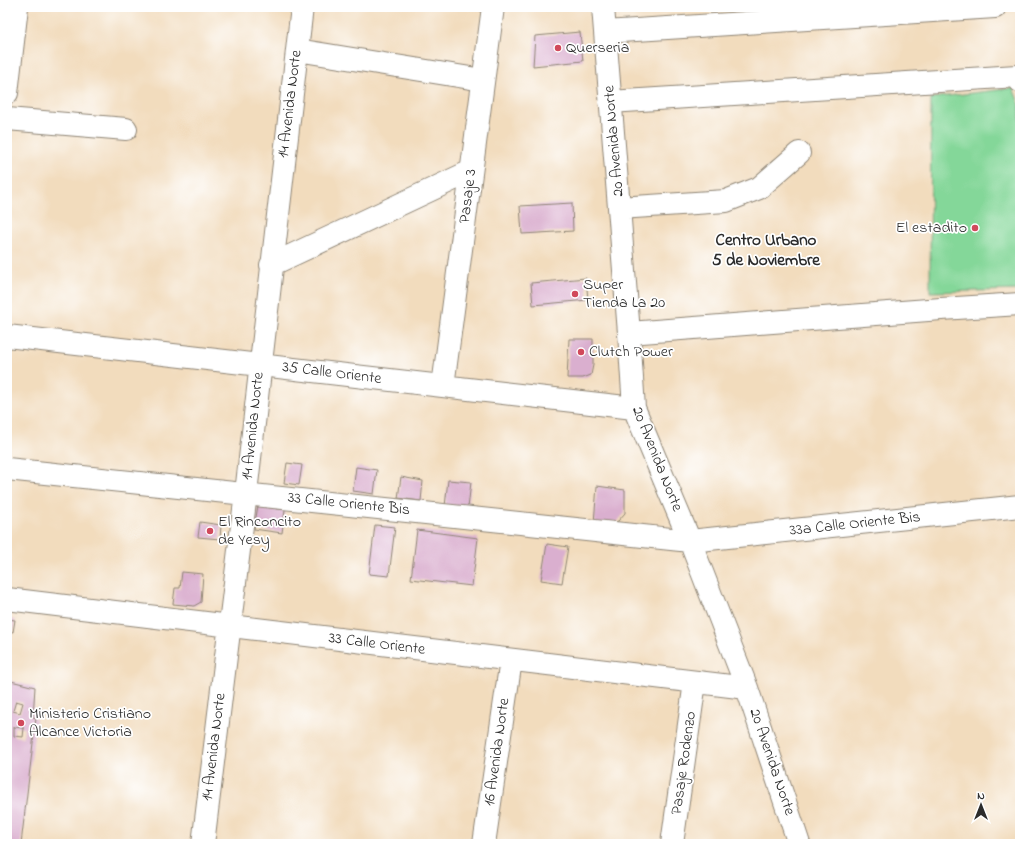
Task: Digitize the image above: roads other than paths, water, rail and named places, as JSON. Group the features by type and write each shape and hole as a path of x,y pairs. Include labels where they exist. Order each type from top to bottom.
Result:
{"street":[{"path":"7,94 17,7"},
{"name":"14 Avenida Norte","path":"203,844 246,493 271,265 302,7"},
{"name":"Pasaje 3","path":"443,386 493,7"},
{"name":"20 Avenida Norte","path":"603,7 634,408 690,541 747,688 799,844"},
{"path":"605,32 910,10 995,7"},
{"path":"297,50 483,80"},
{"path":"610,102 1019,79"},
{"path":"7,119 126,129"},
{"path":"619,208 726,201 759,188 799,153"},
{"path":"271,265 471,172"},
{"path":"629,333 1020,304"},
{"name":"35 Calle Oriente","path":"7,336 634,408"},
{"name":"33 Calle Oriente Bis","path":"7,469 690,541"},
{"name":"33a Calle Oriente Bis","path":"690,541 1020,506"},
{"name":"33 Calle Oriente","path":"7,599 747,688"},
{"name":"16 Avenida Norte","path":"484,844 511,660"},
{"name":"Pasaje Rodenzo","path":"672,844 695,682"}],"place":[{"name":"Querseria","path":"558,48"},
{"name":"El estadito","path":"975,228"},
{"name":"Super Tienda La 20","path":"575,294"},
{"name":"Clutch Power","path":"581,352"},
{"name":"El Rinconcito de Yesy","path":"210,531"},
{"name":"Ministerio Cristiano Alcance Victoria","path":"21,723"}],"district":[{"name":"Centro Urbano 5 de Noviembre","path":"766,250"}]}
